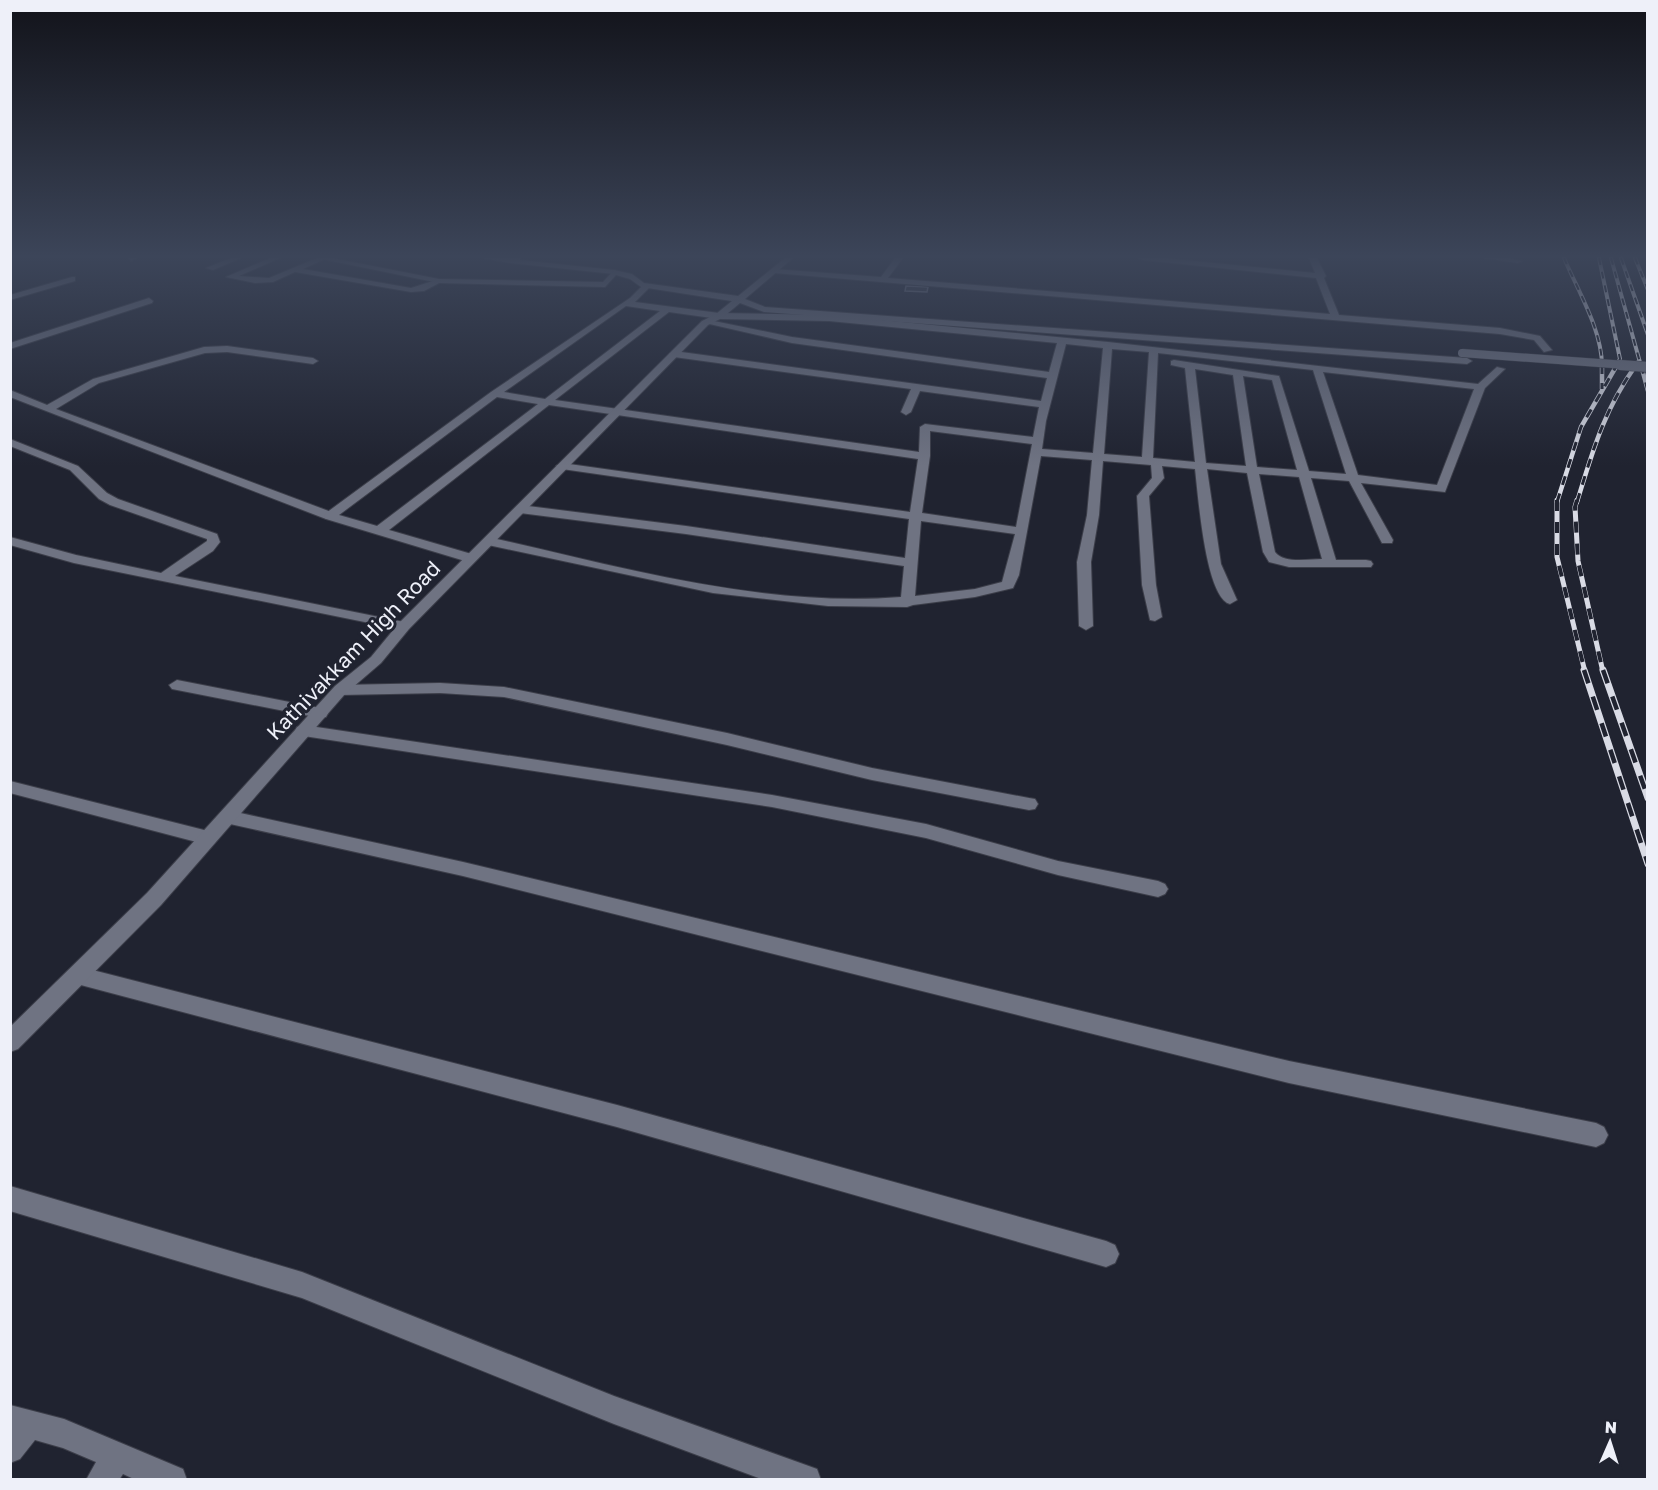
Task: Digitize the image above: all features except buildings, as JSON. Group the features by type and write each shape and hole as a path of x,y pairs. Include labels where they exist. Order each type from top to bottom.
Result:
{"street":[{"path":"10,346 67,328"},
{"path":"330,516 495,394 590,328"},
{"path":"380,531 644,328"},
{"name":"Kathivakkam High Road","path":"16,1030 77,975 154,899 340,690 376,660 404,626 703,328"},
{"path":"745,328 792,340 1053,376"},
{"path":"930,328 1108,345 1190,365 1276,378 1306,474 1330,563"},
{"path":"1034,328 1647,367"},
{"path":"1453,328 1525,334 1537,338 1547,350"},
{"path":"488,541 749,594 848,604 907,603 992,591 1008,585 1062,340"},
{"path":"1086,626 1084,562 1093,515 1108,345"},
{"path":"48,409 96,381 204,350 227,349 313,361"},
{"path":"674,354 1046,405"},
{"path":"1154,355 1317,367 1480,387"},
{"path":"1154,355 1151,461 1158,478 1143,496 1149,585 1155,617"},
{"path":"1464,357 1647,374"},
{"path":"1190,365 1200,466 1215,564 1230,600"},
{"path":"1317,367 1353,478 1387,540"},
{"path":"907,603 909,563 924,456 925,427 1098,457 1353,478 1441,489 1480,387 1500,369"},
{"path":"1238,372 1252,470 1266,544 1274,559 1289,563 1366,564"},
{"path":"906,412 917,387"},
{"path":"10,393 330,516 471,558"},
{"path":"495,394 724,429 924,456"},
{"path":"10,442 74,468 103,496 114,502 213,537 214,542 208,548 164,577"},
{"path":"562,466 1021,531"},
{"path":"520,508 909,563"},
{"path":"10,542 64,557 404,626"},
{"path":"177,685 320,713"},
{"path":"340,690 440,687 504,692 726,739 872,774 1029,804"},
{"path":"303,731 772,801 926,831 1058,868 1158,889"},
{"path":"10,787 208,838"},
{"path":"227,817 463,869 1289,1072 1596,1135"},
{"path":"77,975 605,1113 1106,1254"},
{"path":"10,1198 302,1285 614,1410 806,1479"},
{"path":"10,1449 20,1422 64,1434 109,1468 162,1478"}],"railway":[{"path":"1595,328 1602,366"},
{"path":"1613,328 1620,359 1616,366"},
{"path":"1630,328 1641,366"},
{"path":"1645,328 1648,335"},
{"path":"1635,366 1638,362"},
{"path":"1557,502 1581,427 1617,365"},
{"path":"1577,502 1607,414 1636,365"},
{"path":"1641,365 1648,391"},
{"path":"1602,366 1602,389"},
{"path":"1577,500 1575,507 1578,561 1603,672"},
{"path":"1557,502 1557,557 1585,672"},
{"path":"1584,670 1648,864"},
{"path":"1603,670 1648,798"}]}
